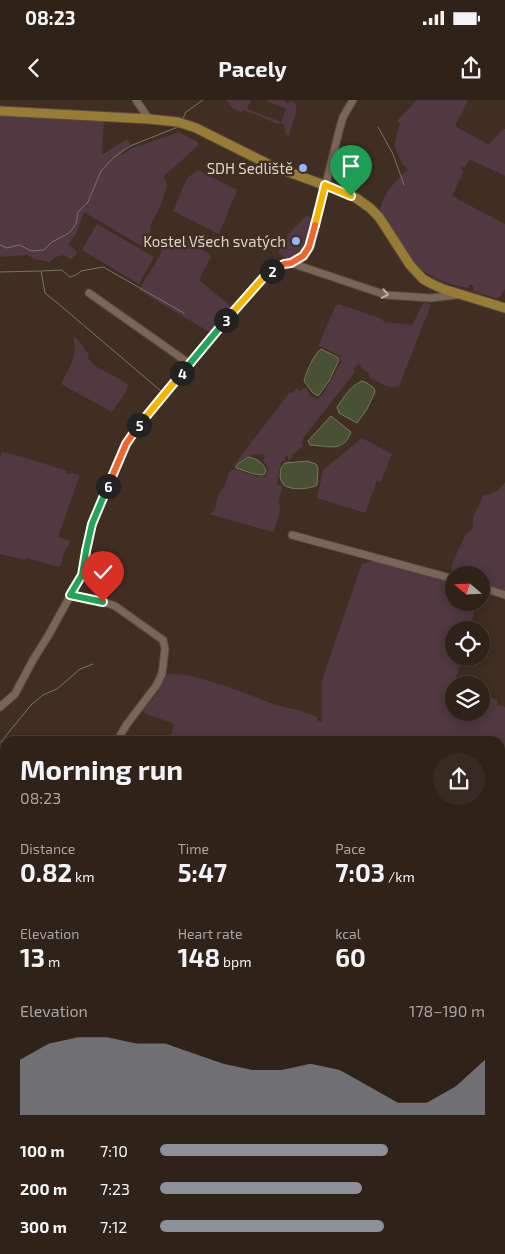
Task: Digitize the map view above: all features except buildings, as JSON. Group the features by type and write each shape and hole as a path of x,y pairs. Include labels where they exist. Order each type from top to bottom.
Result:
{"main road":[{"path":"0,111 149,119 181,123 196,128 279,169 351,196 372,209 383,222 410,265 423,279 459,294 505,308"}],"street":[{"path":"136,100 149,119"},
{"path":"0,707 15,694 32,660 48,636 82,575 94,518 126,444 144,419 264,277 269,272 303,256 309,247 338,131 343,117 353,100"},
{"path":"291,263 386,295 431,298 459,294"},
{"path":"89,293 190,364"},
{"path":"292,535 445,577"},
{"path":"490,590 505,595"},
{"path":"70,595 115,606 163,640 165,649 162,674 156,686 120,736"}],"shaded area":[{"path":"226,100 251,100 247,109 281,122 286,109 264,100 285,100 288,103 290,101 296,104 296,114 289,135 286,135 282,123 278,124 244,110 241,112 232,108"},
{"path":"417,100 468,100 455,126 488,144 505,129 505,176 469,159 465,169 465,167 462,167 461,170 464,171 452,196 505,224 505,289 498,299 473,291 473,285 469,285 469,288 447,283 421,269 406,252 380,211 387,193 408,169 403,165 394,145 400,123 397,121"},
{"path":"0,115 104,121 102,155 127,139 130,144 120,155 130,149 179,132 198,142 199,145 164,176 167,186 160,207 150,226 151,231 141,246 84,212 77,232 68,245 77,252 70,259 64,255 56,257 49,262 34,259 28,255 0,257"},
{"path":"198,170 237,190 219,234 173,211 187,178"},
{"path":"307,216 314,218 304,252 288,260 278,252 289,233"},
{"path":"97,224 154,257 139,284 82,250"},
{"path":"169,234 191,243 209,253 211,257 201,275 200,281 232,307 211,333 139,290 160,255"},
{"path":"424,302 431,305 399,386 391,387 380,383 369,377 370,374 358,364 353,370 355,372 304,437 303,446 292,455 288,462 288,456 285,456 285,461 282,461 277,484 282,486 282,488 278,520 273,532 209,514 215,510 217,499 225,486 229,472 234,469 258,477 259,475 266,476 268,469 263,461 265,456 269,457 264,455 250,455 233,466 290,392 293,393 296,388 300,391 306,387 310,396 318,399 324,393 341,362 340,356 318,346 336,305 339,304 382,319 384,322 412,325"},
{"path":"76,337 95,366 128,385 126,392 112,412 61,384 74,357 73,339"},
{"path":"321,349 337,357 339,360 329,381 318,396 313,393 304,381 315,355"},
{"path":"362,381 374,388 375,392 367,409 357,423 339,413 337,407 350,389"},
{"path":"331,416 351,432 348,439 340,446 335,447 310,445 308,441"},
{"path":"362,438 392,454 381,482 377,481 365,513 317,498 323,470"},
{"path":"2,452 67,471 67,474 80,475 58,537 71,541 59,567 26,558 25,560 0,554 0,457"},
{"path":"248,457 256,459 261,463 266,471 264,475 236,468 240,462"},
{"path":"307,461 316,464 318,469 317,485 301,489 284,485 280,477 281,468 285,463"},
{"path":"505,482 505,591 490,585 490,566 451,566 465,535 473,529 473,518 483,496 493,493"},
{"path":"373,561 381,562 445,580 443,589 445,588 445,611 475,611 472,621 445,621 445,666 460,666 456,676 445,676 445,721 490,721 490,698 498,700 497,705 505,707 505,736 171,736 174,725 172,723 146,714 143,711 158,692 167,675 176,674 220,684 275,705 295,709 317,717 317,721 322,722 322,681 362,564"}],"waterway":[{"path":"182,120 186,112 203,100"},
{"path":"0,245 7,248 19,245 32,251 44,250 52,242 69,233 76,224 78,212 88,202 101,171 114,157 130,146 179,126"},
{"path":"378,127 393,154 404,185"},
{"path":"42,271 62,270 70,277 81,271 103,267 184,313"},
{"path":"0,272 41,271 45,293 161,391"},
{"path":"6,736 31,705 43,695 57,689 80,669 93,664"}],"place":[{"name":"SDH Sedliště","path":"303,168"},
{"name":"Kostel Všech svatých","path":"296,241"}],"route":[{"path":"103,602 70,595 82,575 94,518 130,437 264,277 269,272 303,256 309,247 314,232 325,185 351,196"}]}
